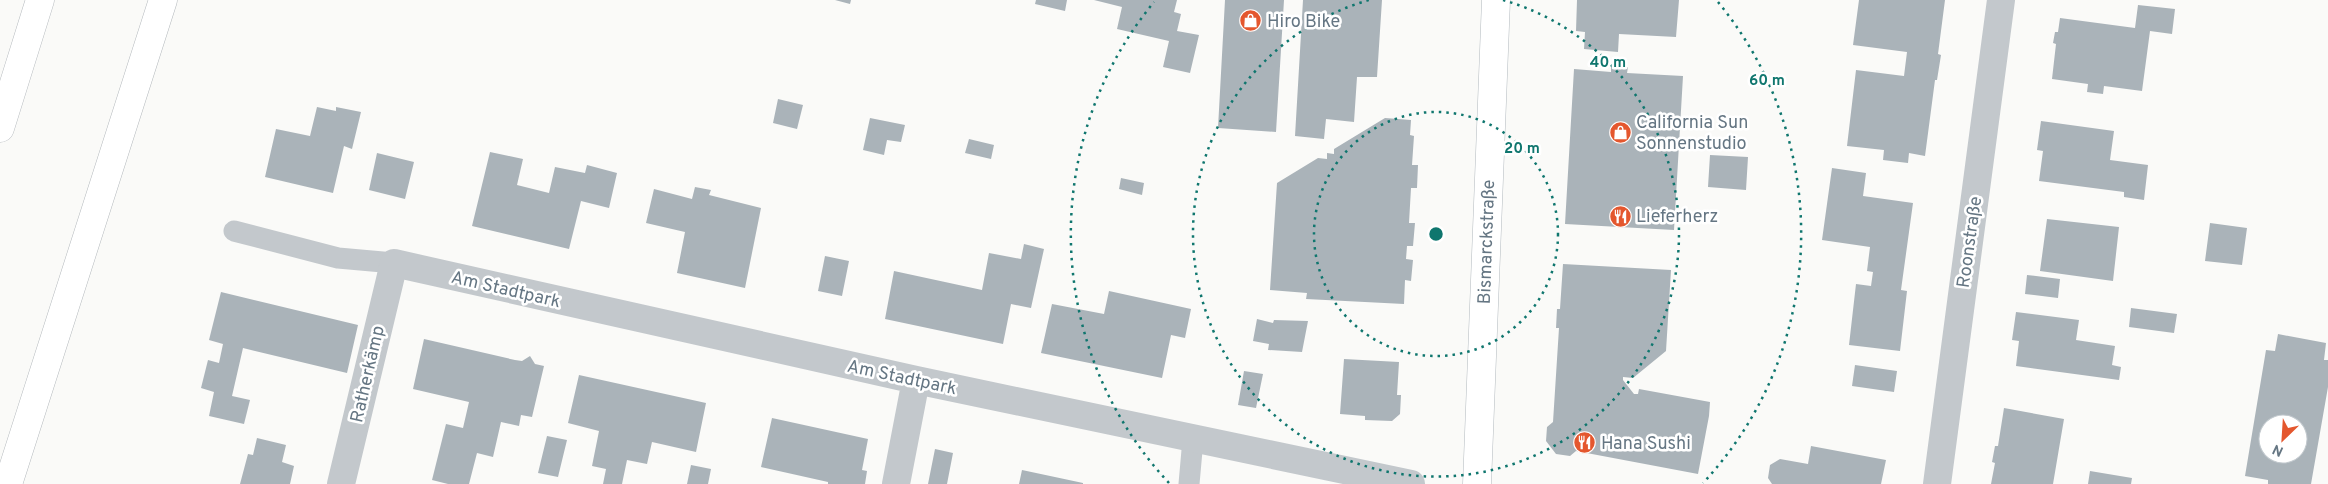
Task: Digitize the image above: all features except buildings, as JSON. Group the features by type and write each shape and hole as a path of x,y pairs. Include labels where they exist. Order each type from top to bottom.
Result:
{"main road":[{"path":"0,128 40,0"},
{"path":"8,484 163,0"},
{"name":"Bismarckstraße","path":"1477,484 1496,0"}],"street":[{"name":"Roonstraße","path":"1937,484 2001,0"},
{"name":"Am Stadtpark","path":"394,263 916,380 1411,484"},
{"name":"Ratherkämp","path":"341,484 394,263"},
{"path":"896,484 916,380"}],"lane":[{"path":"234,231 338,258 394,263"},
{"path":"1189,484 1193,439"}],"place":[{"name":"Hiro Bike","path":"1251,21"},
{"name":"California Sun Sonnenstudio","path":"1620,132"},
{"name":"Lieferherz","path":"1620,216"},
{"name":"Hana Sushi","path":"1585,443"}]}
